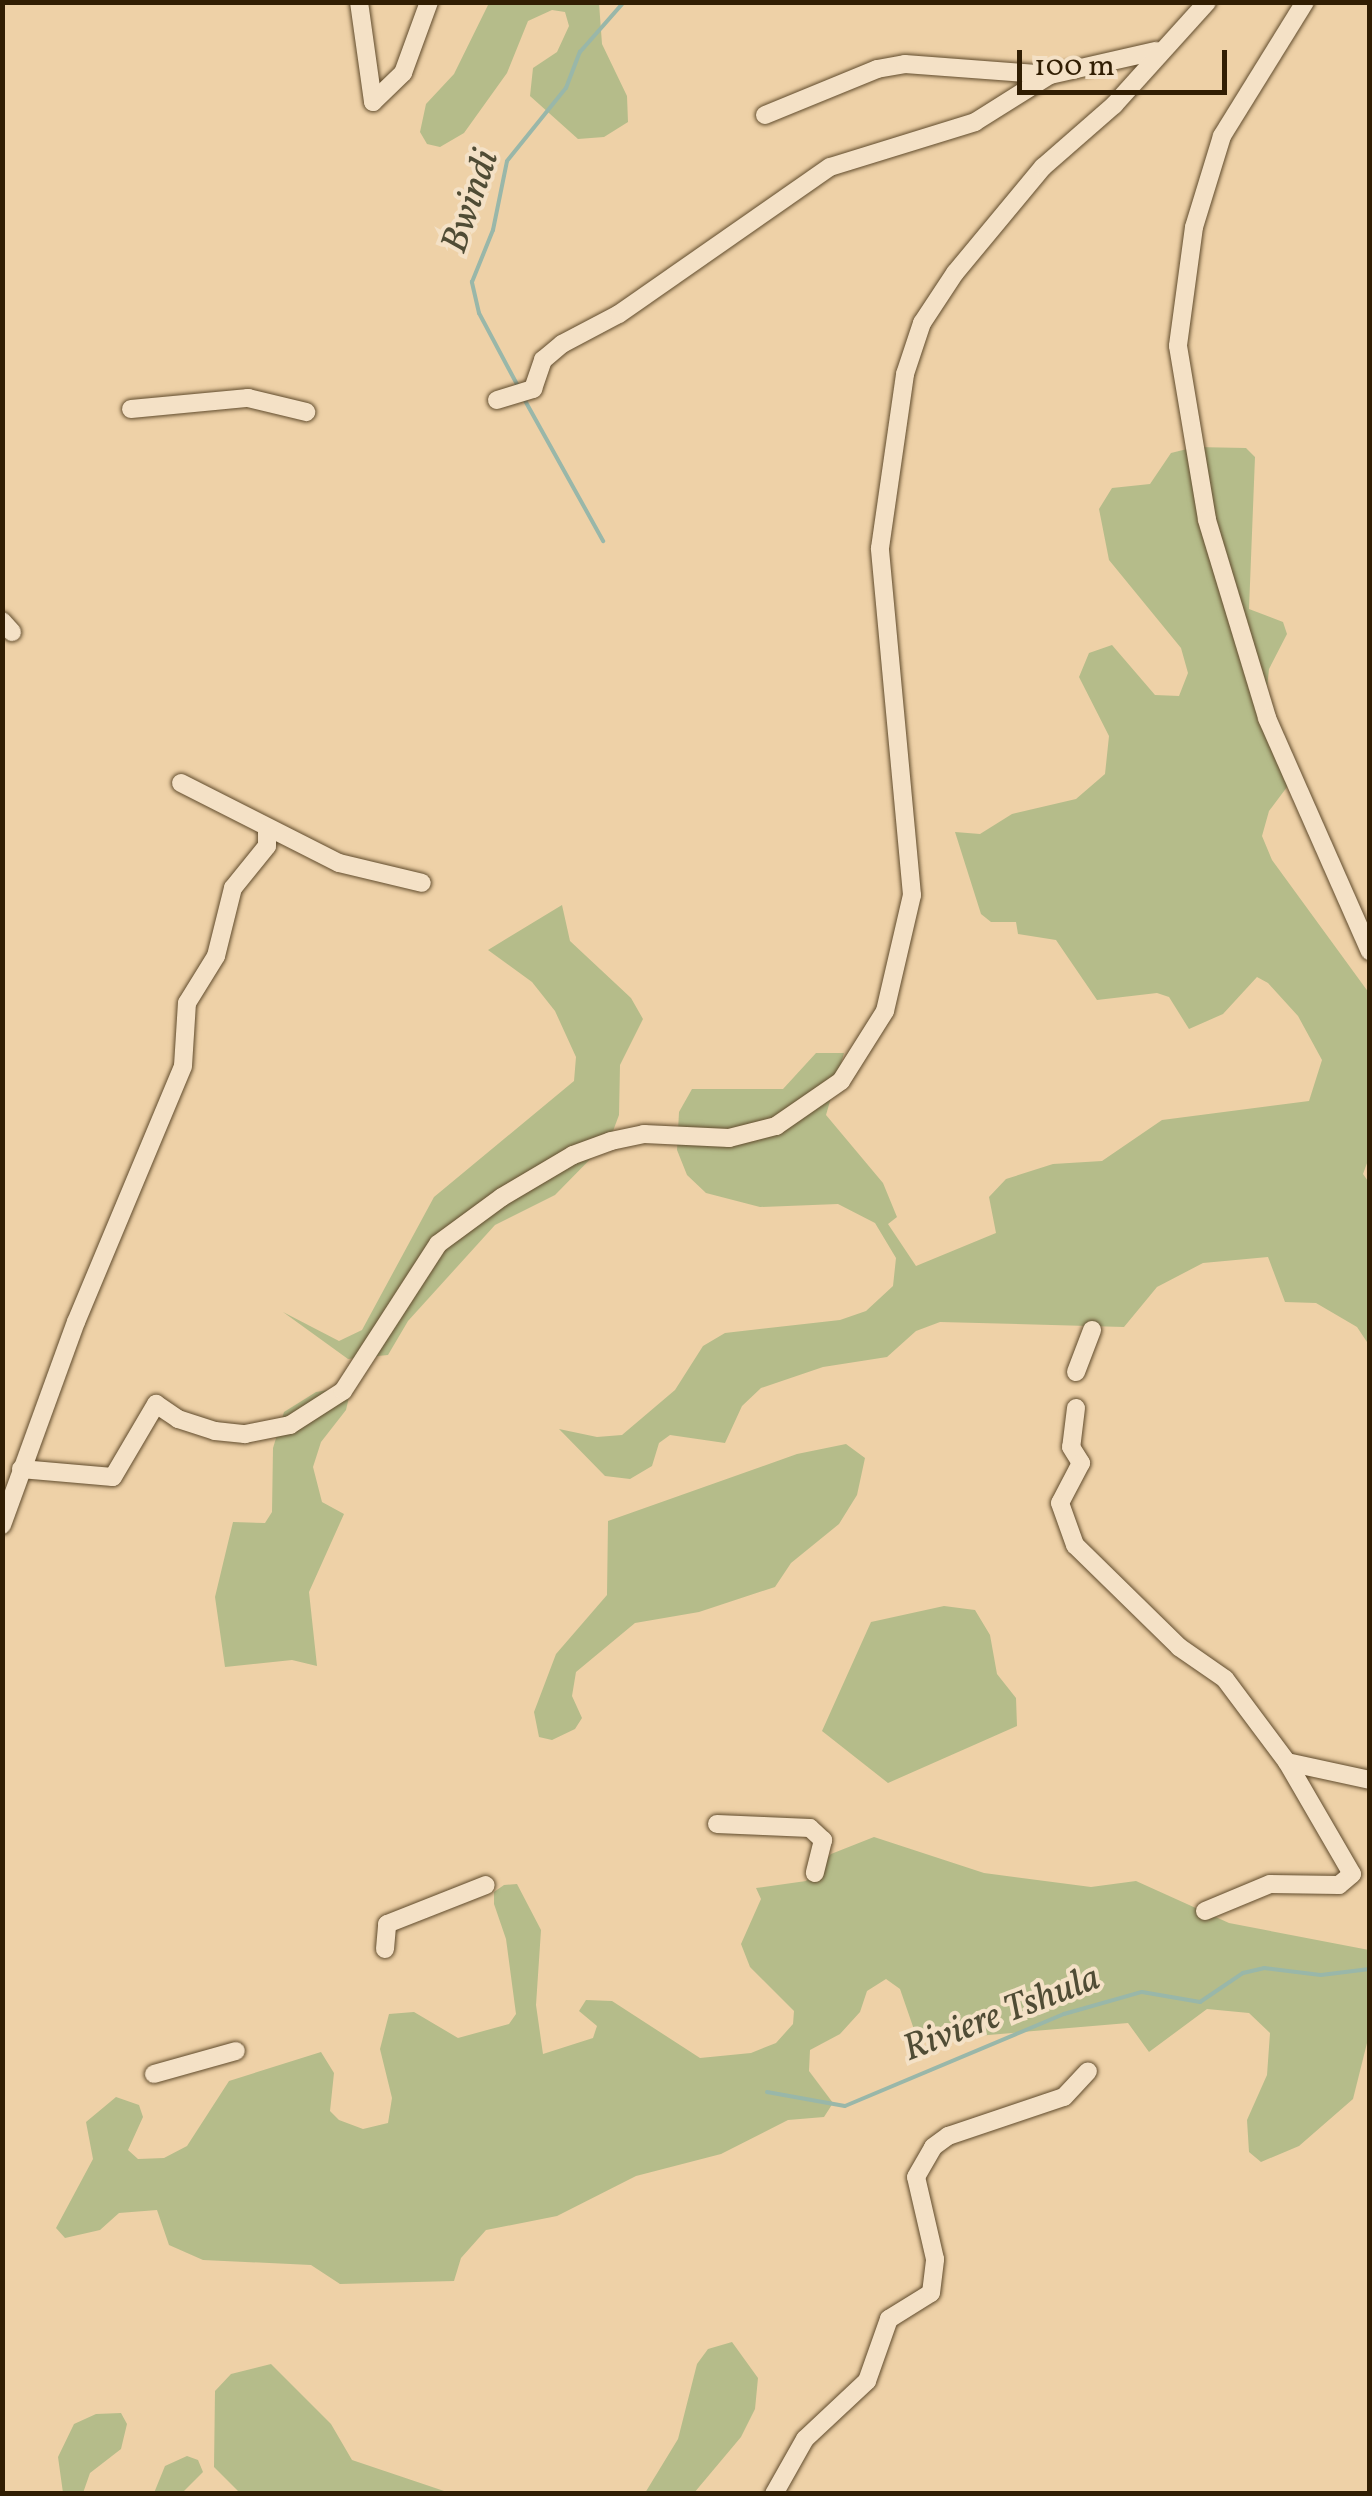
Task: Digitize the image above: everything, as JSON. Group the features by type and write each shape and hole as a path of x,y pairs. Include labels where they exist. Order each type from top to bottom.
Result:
{"street":[{"path":"359,2 373,102 402,74 429,2"},
{"path":"22,1469 113,1477 156,1404 178,1419 215,1431 245,1434 290,1425 343,1391 438,1244 502,1197 611,1141 644,1134 729,1138 776,1126 842,1081 885,1010 912,896 880,548 905,374 922,323 955,272 1043,167 1114,105 1156,52 1207,2"},
{"path":"1305,2 1222,136 1194,228 1178,346 1207,520 1267,718 1370,951"},
{"path":"764,115 877,69 906,64 1050,75 1156,52"},
{"path":"497,400 533,390 543,360 562,344 618,314 830,168 975,122 1050,75"},
{"path":"131,409 248,398 306,412"},
{"path":"181,782 267,830 340,863 422,883"},
{"path":"2,1526 183,1066 187,1003 216,956 233,888 267,846 267,830"},
{"path":"1076,1372 1092,1330"},
{"path":"1076,1408 1071,1447 1081,1463 1060,1503 1075,1545 1179,1648 1225,1679 1287,1762 1352,1874 1339,1885 1270,1884 1205,1911"},
{"path":"1287,1762 1370,1780"},
{"path":"717,1824 810,1828 823,1840 815,1873"},
{"path":"385,1949 387,1924 486,1885"},
{"path":"154,2074 236,2051"},
{"path":"774,2494 805,2439 866,2382 889,2320 931,2293 935,2259 916,2177 933,2147 948,2136 1064,2097 1088,2071"}],"green space":[{"path":"489,3 599,3 602,44 627,96 628,122 604,137 578,139 530,96 533,68 557,52 569,26 565,12 552,10 528,21 507,73 464,133 440,147 427,144 420,132 426,104 454,74"},
{"path":"1195,447 1246,448 1255,457 1249,609 1283,622 1287,634 1269,669 1265,708 1293,779 1269,811 1262,836 1272,860 1369,993 1370,1155 1363,1174 1370,1184 1369,1345 1357,1327 1316,1303 1285,1302 1268,1257 1203,1263 1157,1287 1124,1327 940,1322 916,1331 887,1357 823,1367 761,1388 742,1406 725,1443 670,1435 659,1443 652,1466 630,1479 605,1476 559,1429 597,1437 622,1435 675,1390 703,1346 725,1333 840,1320 866,1311 893,1286 896,1258 875,1223 838,1204 760,1207 706,1193 687,1175 677,1150 679,1112 692,1089 783,1089 816,1053 844,1053 826,1115 883,1183 897,1217 888,1224 916,1266 996,1233 989,1197 1006,1179 1053,1164 1102,1161 1162,1120 1309,1101 1322,1060 1298,1016 1268,983 1257,977 1223,1014 1189,1029 1169,997 1157,993 1097,1000 1056,940 1018,934 1016,922 991,922 981,914 955,832 980,834 1012,814 1076,799 1105,774 1109,736 1079,677 1089,653 1112,645 1155,695 1179,696 1188,673 1181,648 1109,560 1099,509 1112,488 1150,484 1171,453"},
{"path":"562,905 570,941 631,998 643,1019 620,1065 619,1115 610,1139 555,1195 495,1225 408,1321 388,1355 348,1359 283,1312 339,1341 362,1330 434,1197 574,1081 576,1057 555,1011 532,982 488,950"},
{"path":"341,1388 349,1397 346,1410 321,1442 313,1467 322,1502 344,1514 309,1592 317,1666 292,1660 225,1667 215,1597 233,1522 265,1523 272,1512 273,1448 284,1412 316,1392"},
{"path":"846,1444 865,1458 857,1495 839,1524 791,1563 775,1587 699,1612 635,1623 576,1672 572,1696 582,1718 575,1729 552,1740 539,1737 534,1712 556,1654 607,1595 608,1521 797,1454"},
{"path":"944,1606 975,1610 990,1635 997,1674 1016,1698 1017,1726 888,1783 822,1731 871,1622"},
{"path":"874,1837 984,1873 1091,1887 1136,1881 1229,1923 1369,1950 1369,2035 1353,2099 1299,2146 1261,2162 1249,2152 1247,2120 1267,2075 1270,2033 1249,2013 1207,2009 1149,2052 1128,2023 918,2041 900,1989 886,1979 867,1991 860,2012 840,2034 810,2050 809,2071 833,2103 824,2117 788,2120 721,2154 636,2176 557,2216 486,2230 461,2258 454,2281 340,2284 311,2265 203,2260 169,2245 157,2210 119,2213 100,2230 65,2238 56,2228 93,2159 86,2122 116,2097 139,2105 143,2117 128,2150 138,2159 164,2158 187,2146 229,2081 321,2052 334,2073 330,2111 339,2120 363,2129 388,2123 392,2098 380,2049 389,2014 414,2012 458,2038 509,2024 516,2014 506,1939 494,1904 494,1892 504,1885 517,1884 541,1930 536,2005 543,2054 593,2038 597,2026 579,2011 586,2000 612,2001 700,2058 751,2053 776,2043 793,2024 794,2011 750,1967 741,1944 761,1899 756,1888 806,1881 831,1854"},
{"path":"732,2342 758,2378 755,2409 741,2437 694,2493 645,2493 678,2439 697,2364 708,2349"},
{"path":"271,2364 331,2424 352,2460 450,2493 240,2493 214,2467 215,2391 231,2374"},
{"path":"121,2413 127,2424 121,2449 90,2473 83,2493 63,2493 58,2457 74,2424 96,2414"},
{"path":"187,2456 198,2460 203,2472 182,2493 154,2493 165,2466"}],"waterway":[{"name":"Bwindi","path":"519,388 479,313 472,282 493,230 507,161 566,88 580,52 624,2"},
{"name":"Bwindi","path":"523,397 603,541"},
{"name":"Riviere Tshula","path":"767,2092 845,2106 1064,2014 1142,1992 1200,2002 1243,1973 1264,1968 1321,1975 1370,1969"}]}
